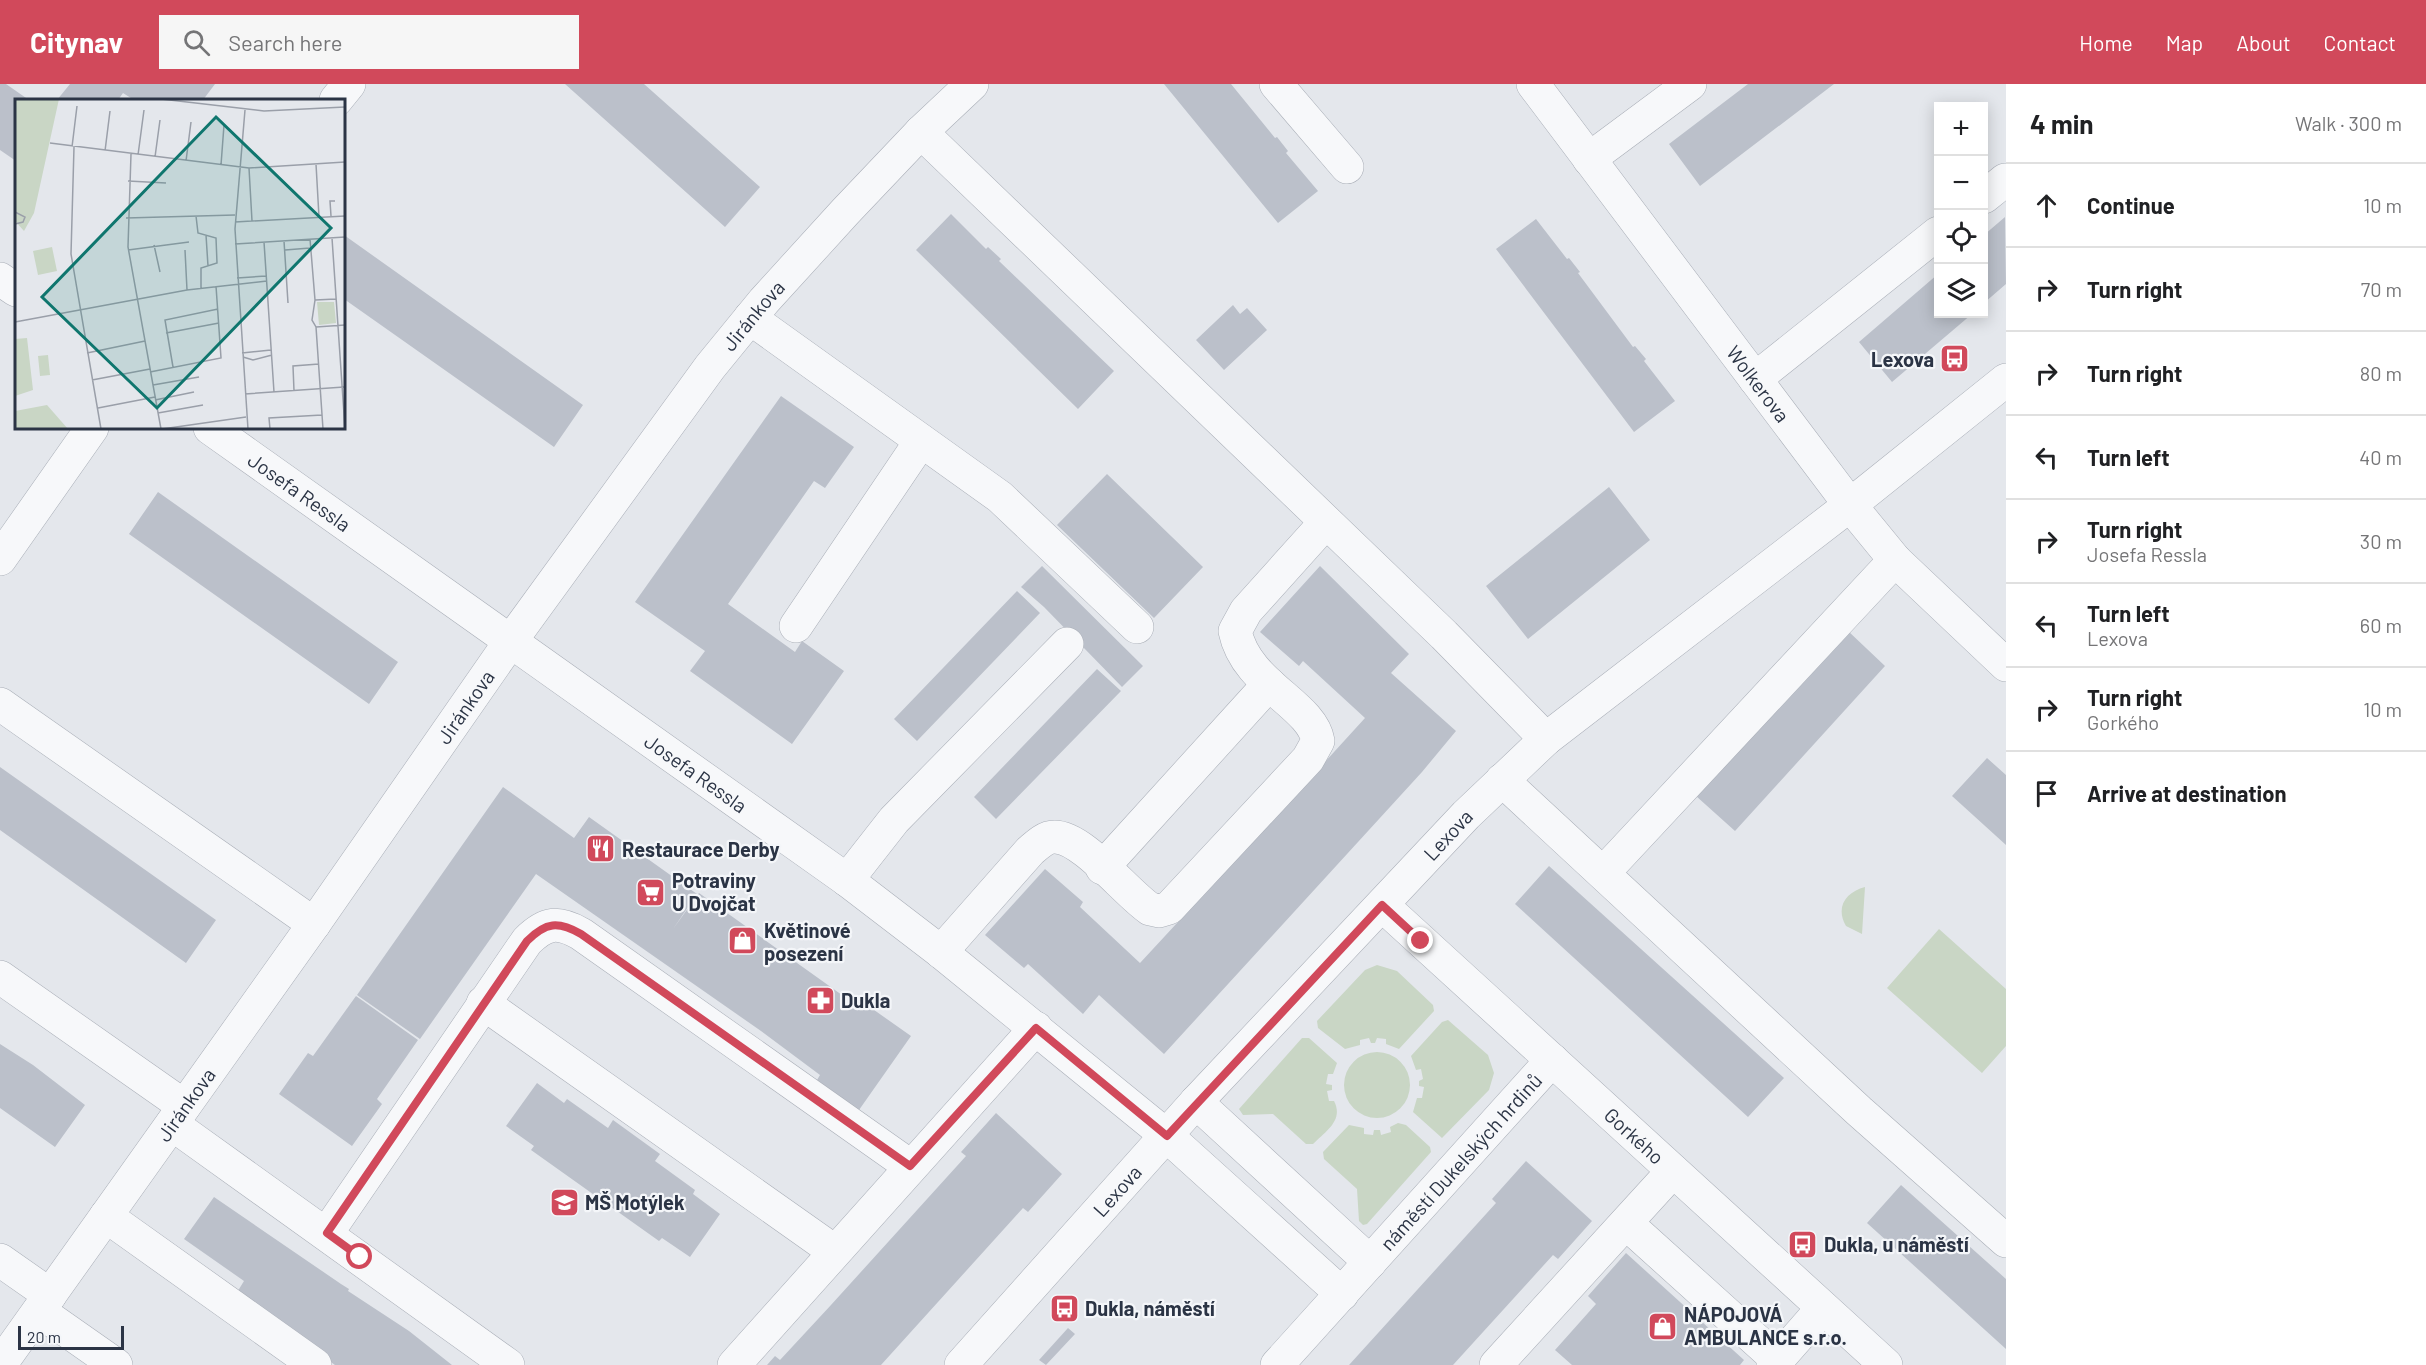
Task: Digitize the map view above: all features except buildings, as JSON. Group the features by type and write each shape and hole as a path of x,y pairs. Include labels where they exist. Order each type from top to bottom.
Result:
{"street":[{"path":"337,99 350,84"},
{"name":"Jiránkova","path":"0,1365 314,924 510,642 711,367 750,318 845,212 921,132 972,84"},
{"path":"1276,84 1347,167"},
{"name":"Wolkerova","path":"1533,84 1850,505 1894,560 2006,665"},
{"path":"1589,159 1690,84"},
{"path":"921,132 1444,635 1546,739"},
{"path":"1755,379 1934,236"},
{"path":"0,279 15,290"},
{"path":"750,318 1000,497 1137,627"},
{"name":"Lexova","path":"961,1365 1196,1102 1502,780 1546,739 1850,505 2006,380"},
{"path":"0,559 91,429"},
{"name":"Josefa Ressla","path":"211,429 847,880 941,952 1167,1136"},
{"path":"796,626 921,441"},
{"path":"941,952 1030,851 1042,841 1053,837 1077,844 1150,909 1159,911 1169,908 1300,767 1315,749 1318,741 1317,733 1310,722 1247,661 1235,630 1246,611 1326,522"},
{"path":"1604,872 1894,560"},
{"path":"847,880 894,820 1067,644"},
{"path":"1102,868 1269,684"},
{"path":"0,704 314,924"},
{"path":"1502,780 1604,872 1859,1111 2006,1240"},
{"name":"Gorkého","path":"1382,905 1886,1365"},
{"path":"327,1233 527,941 539,929 552,923 566,926 910,1166"},
{"path":"0,977 327,1233 508,1365"},
{"path":"483,1003 834,1251"},
{"path":"734,1365 1036,1028"},
{"name":"náměstí Dukelských hrdinů","path":"1277,1365 1552,1060"},
{"name":"náměstí Dukelských hrdinů","path":"1196,1102 1370,1262"},
{"path":"1167,1136 1342,1294"},
{"path":"1496,1365 1673,1171"},
{"path":"106,1216 315,1365"},
{"path":"1626,1223 1775,1362 1823,1308"},
{"path":"0,1260 44,1303 116,1365"}],"green space":[{"path":"1865,887 1862,934 1846,926 1842,907 1844,901 1852,893"},
{"path":"1939,929 2006,989 2006,1046 1982,1073 1887,988"},
{"path":"1377,965 1397,971 1433,1005 1434,1011 1399,1049 1386,1044 1386,1039 1377,1038 1375,1043 1371,1043 1369,1038 1360,1040 1360,1045 1345,1049 1318,1028 1317,1021 1365,970"},
{"path":"1448,1020 1488,1055 1494,1073 1489,1090 1442,1138 1413,1112 1417,1098 1422,1098 1424,1087 1419,1086 1419,1081 1423,1079 1421,1069 1416,1070 1411,1056 1442,1022"},
{"path":"1302,1038 1309,1038 1337,1063 1333,1074 1328,1074 1326,1084 1332,1085 1332,1090 1327,1091 1329,1101 1334,1101 1337,1114 1328,1130 1313,1144 1306,1144 1273,1114 1243,1115 1239,1109"},
{"path":"1371,1052 1383,1052 1395,1057 1405,1067 1410,1085 1408,1098 1395,1113 1383,1118 1371,1118 1359,1113 1349,1103 1344,1091 1344,1079 1349,1067 1359,1057"},
{"path":"1398,1123 1406,1125 1430,1147 1431,1152 1367,1224 1363,1225 1359,1221 1357,1189 1324,1159 1323,1152 1349,1125 1364,1128 1364,1134 1373,1135 1374,1130 1380,1130 1381,1135 1391,1132 1390,1127"}],"place":[{"name":"Lexova","path":"1955,359"},
{"name":"Restaurace Derby","path":"601,849"},
{"name":"Potraviny U Dvojčat","path":"651,892"},
{"name":"Květinové posezení","path":"743,941"},
{"name":"Dukla","path":"820,1000"},
{"name":"MŠ Motýlek","path":"564,1202"},
{"name":"Dukla, u náměstí","path":"1803,1244"},
{"name":"Dukla, náměstí","path":"1064,1308"},
{"name":"NÁPOJOVÁ AMBULANCE s.r.o.","path":"1663,1326"}],"route":[{"path":"360,1257 327,1233 527,941 539,929 552,923 566,926 581,934 910,1166 1036,1028 1167,1136 1196,1102 1382,905 1421,941"}]}
